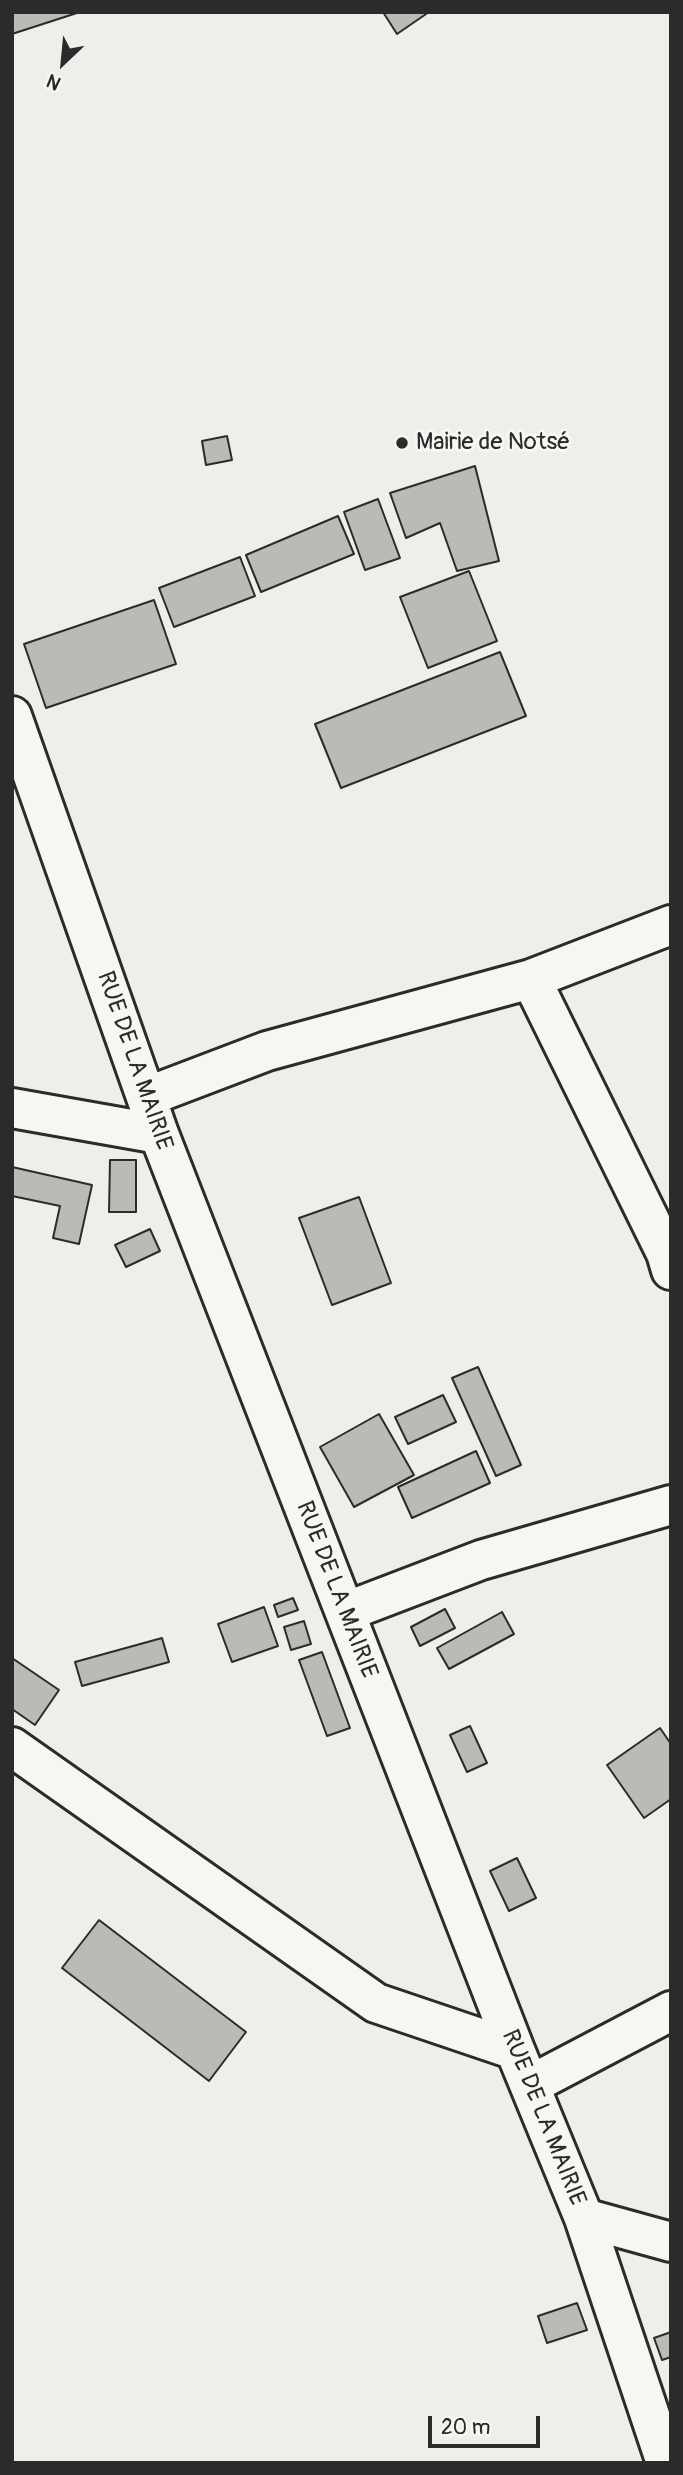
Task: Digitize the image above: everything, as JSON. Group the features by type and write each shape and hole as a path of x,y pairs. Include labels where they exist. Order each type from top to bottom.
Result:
{"street":[{"name":"RUE DE LA MAIRIE","path":"12,716 20,767 159,1134 515,2050 584,2218 666,2463"},
{"path":"146,1097 267,1051 531,979 671,925"},
{"path":"531,979 666,1253 671,1270"},
{"path":"12,1108 159,1134"},
{"path":"345,1612 481,1560 671,1504"},
{"path":"12,1747 376,2003 515,2050"},
{"path":"530,2085 671,2011"},
{"path":"584,2218 671,2242"}],"building":[{"path":"12,12 80,12 12,34"},
{"path":"383,12 429,12 397,34"},
{"path":"227,436 232,460 206,465 202,441"},
{"path":"475,466 499,561 457,571 440,523 406,538 390,493"},
{"path":"378,499 400,558 365,570 344,512"},
{"path":"338,516 354,554 261,592 246,555"},
{"path":"240,557 255,596 174,627 159,588"},
{"path":"469,571 497,641 428,668 400,597"},
{"path":"154,600 176,664 46,708 24,644"},
{"path":"500,652 526,716 341,788 315,724"},
{"path":"110,1160 136,1160 136,1212 109,1212"},
{"path":"12,1167 92,1185 79,1244 53,1238 60,1206 12,1196"},
{"path":"359,1197 391,1283 332,1305 299,1218"},
{"path":"150,1229 160,1251 126,1267 115,1245"},
{"path":"478,1367 521,1465 496,1476 452,1378"},
{"path":"443,1395 456,1422 408,1444 395,1417"},
{"path":"379,1414 414,1475 354,1507 320,1447"},
{"path":"476,1451 490,1483 412,1518 398,1487"},
{"path":"293,1598 298,1610 278,1617 274,1605"},
{"path":"264,1607 278,1646 232,1662 218,1624"},
{"path":"445,1609 455,1628 420,1646 411,1627"},
{"path":"502,1612 514,1634 449,1669 437,1648"},
{"path":"304,1621 311,1644 291,1650 284,1627"},
{"path":"162,1638 169,1662 82,1686 75,1662"},
{"path":"322,1652 350,1728 327,1736 299,1660"},
{"path":"12,1658 59,1690 35,1725 12,1709"},
{"path":"470,1726 487,1763 467,1772 450,1735"},
{"path":"660,1728 671,1744 671,1799 644,1818 607,1765"},
{"path":"517,1858 536,1898 509,1911 490,1871"},
{"path":"99,1920 246,2032 209,2081 62,1968"},
{"path":"577,2303 587,2330 547,2343 538,2316"},
{"path":"671,2332 671,2357 662,2360 654,2338"}],"place":[{"name":"Mairie de Notsé","path":"402,443"}]}
